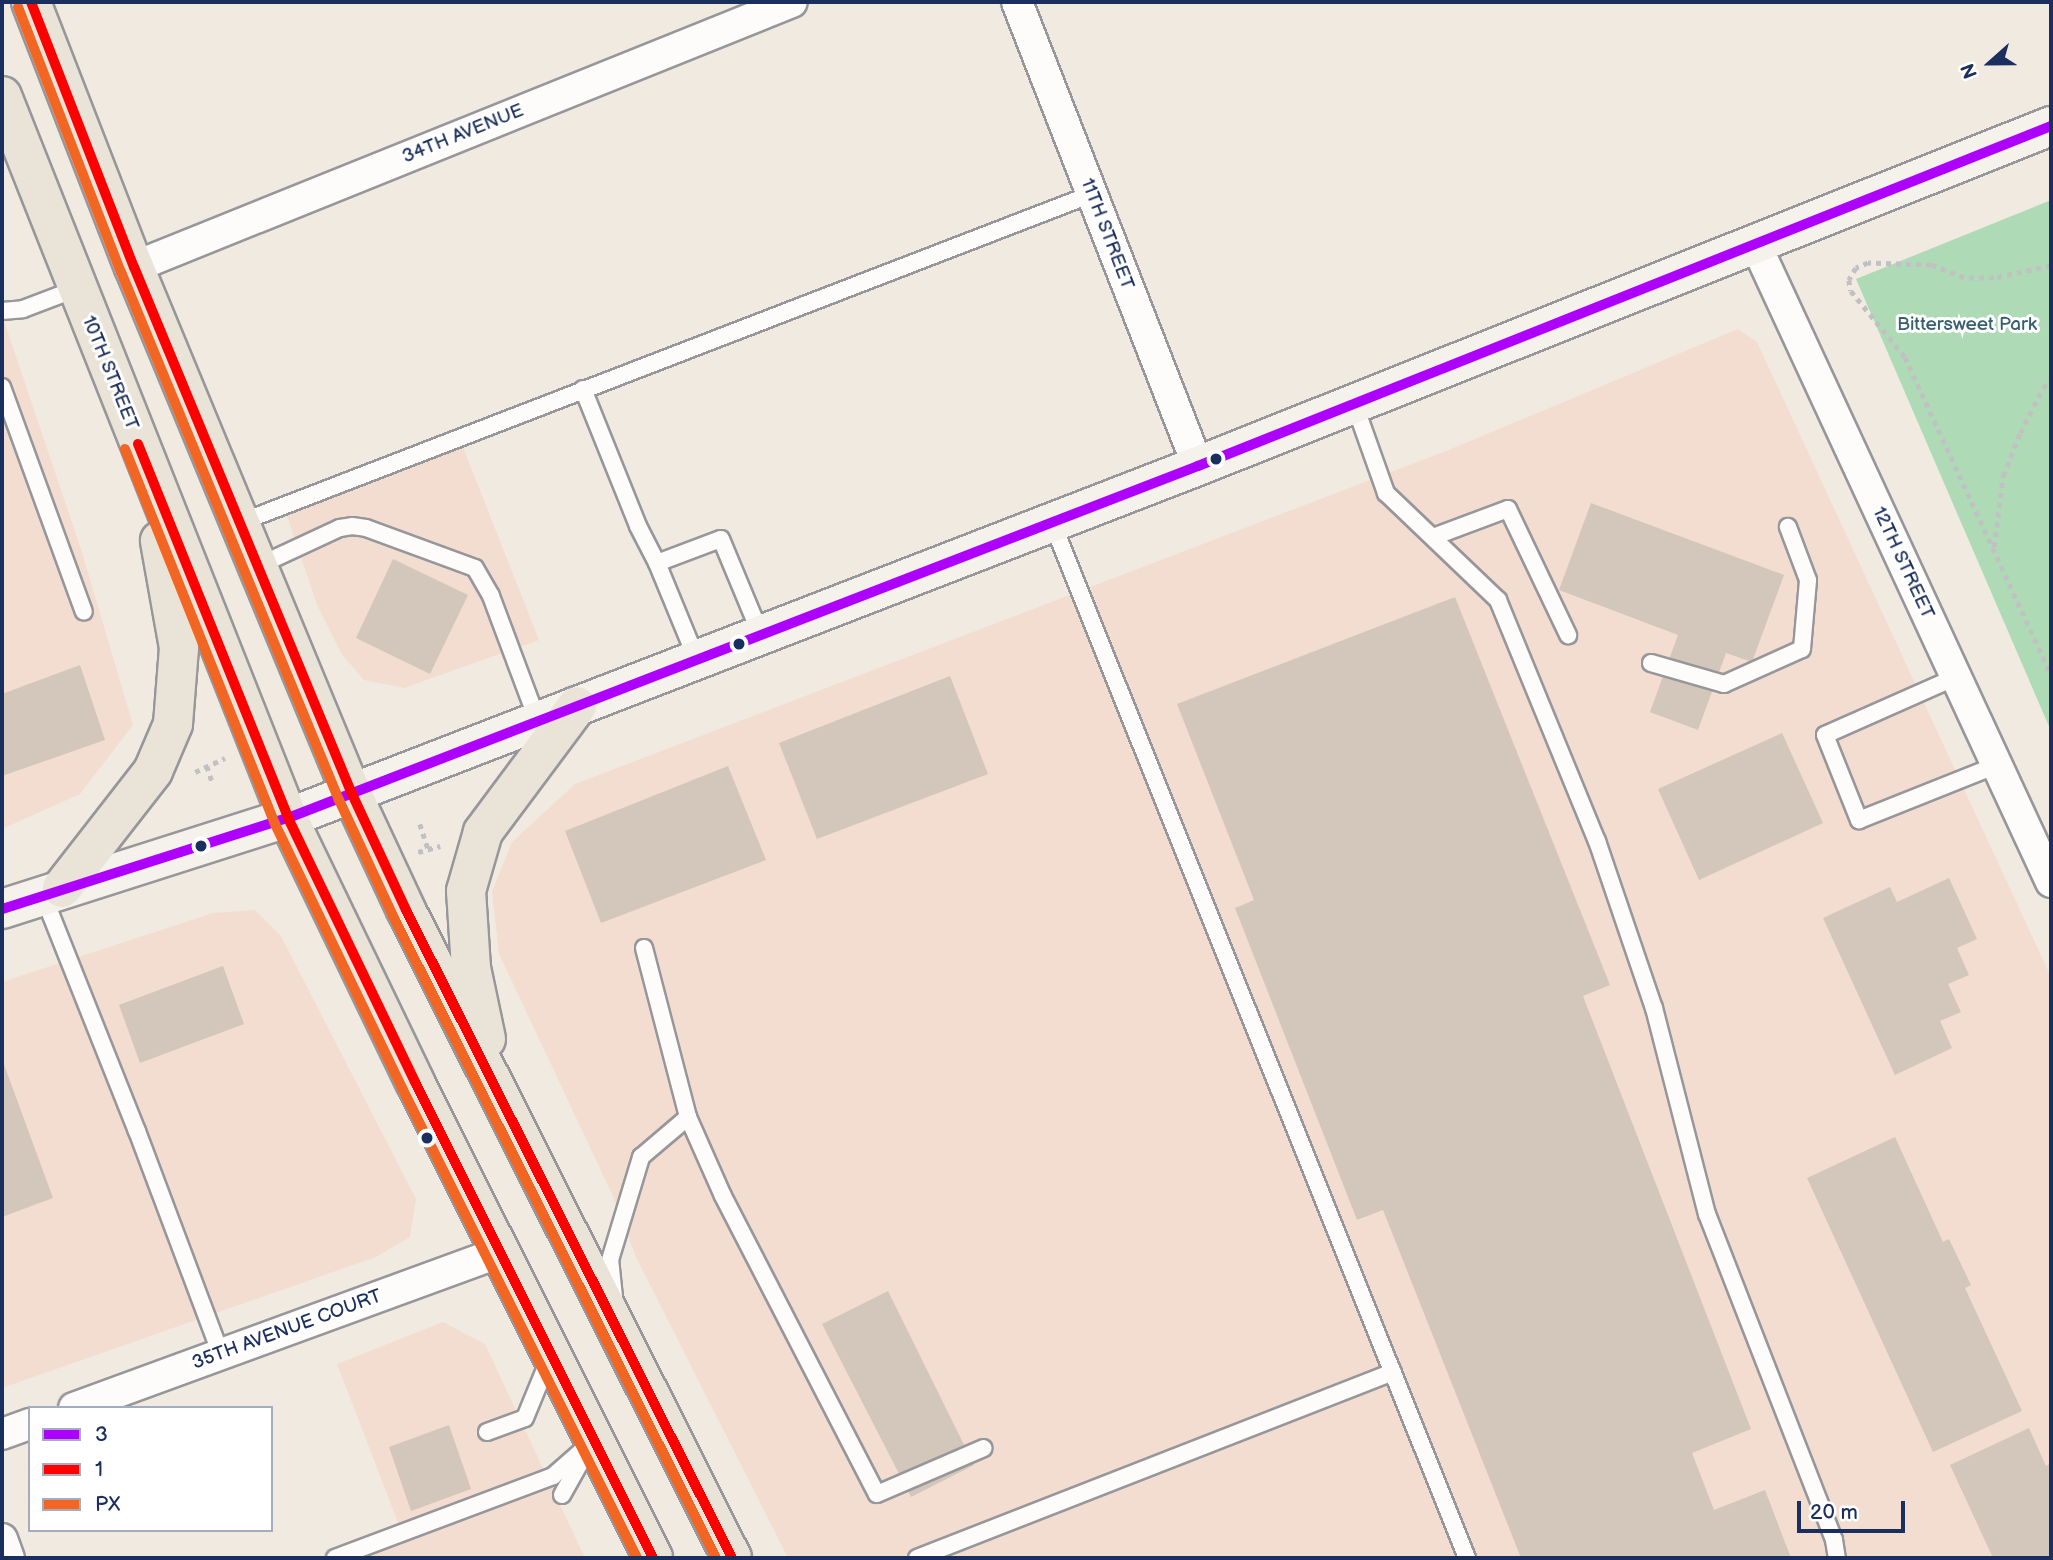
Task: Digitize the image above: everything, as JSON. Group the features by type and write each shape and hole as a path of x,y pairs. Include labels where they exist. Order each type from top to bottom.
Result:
{"main road":[{"path":"25,2 58,72 238,523 352,794 499,1096 732,1558"},
{"name":"10TH STREET","path":"2,96 75,289 288,818 653,1558"},
{"path":"2,909 288,818 352,794 1198,466 2051,126"},
{"path":"52,891 153,771 173,724 179,648 146,463"},
{"path":"499,1096 471,968 466,891 484,832 577,706"}],"street":[{"name":"34TH AVENUE","path":"134,267 792,2"},
{"name":"11TH STREET","path":"1017,2 1198,466"},
{"name":"12TH STREET","path":"1755,243 2051,882"},
{"name":"35TH AVENUE COURT","path":"80,1406 500,1252"},
{"path":"2,1434 28,1425"},
{"path":"2,1539 9,1558"}],"lane":[{"path":"238,523 1092,194"},
{"path":"2,311 23,309 75,289"},
{"path":"2,387 84,612"},
{"path":"583,389 638,526 657,563 697,660"},
{"path":"1354,404 1386,493 1497,600 1597,841 1654,1008 1707,1214 1834,1539 1837,1558"},
{"path":"1433,537 1508,509 1568,635"},
{"path":"1052,522 1467,1558"},
{"path":"256,567 340,528 352,526 366,528 475,568 491,596 538,722"},
{"path":"1651,663 1724,684 1802,649 1808,580 1788,527"},
{"path":"657,563 721,539 761,635"},
{"path":"1956,677 1825,735 1859,820 1997,765"},
{"path":"52,891 222,1355"},
{"path":"644,948 688,1117 723,1196 877,1494 984,1448"},
{"path":"617,1327 610,1259 641,1157 688,1117"},
{"path":"487,1432 525,1418 551,1355"},
{"path":"917,1558 1393,1372"},
{"path":"562,1495 594,1440"},
{"path":"335,1558 553,1476 594,1440"}],"path":[{"path":"2051,267 1994,278 1964,278 1931,265 1868,263 1856,268 1849,280 1850,291 1905,357 2051,674"},
{"path":"1994,550 2003,476 2026,422 2043,388 2051,379"},
{"path":"184,778 229,756"},
{"path":"207,766 212,780"},
{"path":"420,824 428,849"}],"shaded area":[{"path":"2,315 81,549 133,725 80,794 2,829"},
{"path":"1738,329 1757,342 2051,977 2051,1558 788,1558 636,1257 612,1194 499,954 492,892 512,842 575,784 1446,451"},
{"path":"459,437 539,640 404,688 364,680 341,653 317,605 283,504"},
{"path":"255,910 281,936 416,1199 410,1237 376,1257 2,1388 2,982 213,913"},
{"path":"443,1322 485,1344 585,1558 335,1558 402,1533 337,1364"}],"green space":[{"name":"Bittersweet Park","path":"2051,200 2051,731 1856,279"}],"building":[{"path":"1591,503 1784,575 1752,662 1726,653 1698,730 1650,712 1678,635 1559,590"},
{"path":"393,559 468,595 430,674 356,638"},
{"path":"1455,597 1610,985 1583,996 1751,1429 1692,1453 1714,1510 1765,1490 1791,1558 1521,1558 1383,1210 1357,1220 1235,908 1254,900 1177,704"},
{"path":"80,665 105,740 2,776 2,694"},
{"path":"950,676 988,774 817,839 779,743"},
{"path":"1782,733 1823,823 1699,880 1658,789"},
{"path":"728,766 766,860 601,923 565,831"},
{"path":"1949,878 1977,939 1957,948 1969,975 1948,984 1961,1012 1940,1021 1952,1048 1895,1075 1823,918 1890,887 1897,902"},
{"path":"223,966 244,1024 140,1063 119,1005"},
{"path":"2,1059 53,1198 2,1217"},
{"path":"1895,1137 1943,1242 1949,1239 1971,1285 1965,1288 2022,1411 1933,1452 1807,1178"},
{"path":"888,1291 974,1465 911,1497 822,1324"},
{"path":"449,1425 471,1489 411,1511 389,1447"},
{"path":"2029,1428 2046,1466 2051,1463 2051,1558 1993,1558 1950,1465"}],"transit line":[{"name":"1","path":"31,2 134,267 352,794 406,910 732,1558"},
{"name":"PX","path":"18,7 121,272 339,800 393,916 716,1558"},
{"name":"3","path":"2,909 288,818 1198,466 2051,126"},
{"name":"1","path":"138,444 288,818 415,1082 653,1558"},
{"name":"PX","path":"125,449 275,824 402,1088 637,1558"}]}
